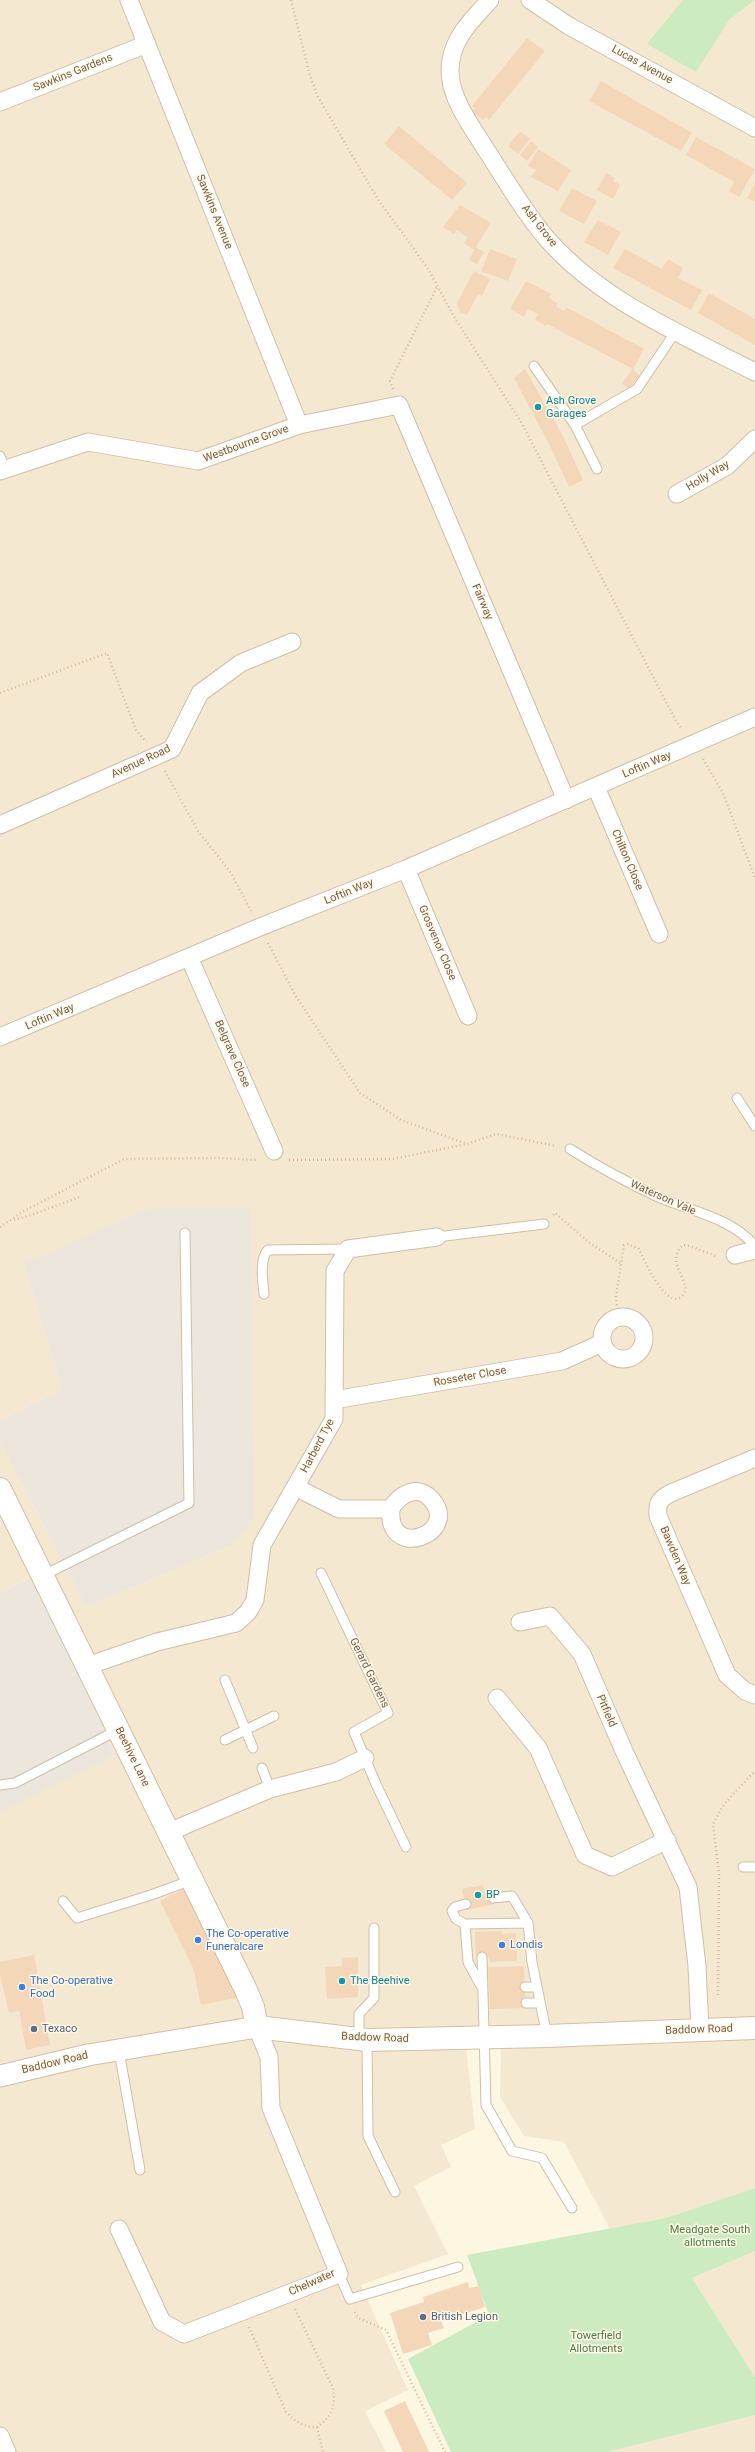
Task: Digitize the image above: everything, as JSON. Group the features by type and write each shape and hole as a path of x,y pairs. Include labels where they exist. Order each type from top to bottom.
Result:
{"main road":[{"name":"Beehive Lane","path":"0,1489 119,1729 253,2007 257,2027"},
{"name":"Baddow Road","path":"257,2027 363,2040 484,2038 755,2028"}],"street":[{"name":"Sawkins Avenue","path":"129,0 299,425"},
{"name":"Ash Grove","path":"490,0 457,40 450,61 452,84 460,109 524,208 548,240 581,272 606,291 676,331 755,372"},
{"name":"Lucas Avenue","path":"530,0 569,26 755,128"},
{"name":"Sawkins Gardens","path":"0,102 147,44"},
{"name":"Westbourne Grove","path":"2,465 88,442 198,461 299,425 399,404"},
{"name":"Fairway","path":"399,404 566,800"},
{"name":"Holly Way","path":"677,494 727,466 755,439"},
{"name":"Avenue Road","path":"0,825 172,750 200,693 241,663 292,642"},
{"name":"Loftin Way","path":"0,1037 260,927 406,870 755,717"},
{"name":"Chilton Close","path":"596,787 659,934"},
{"name":"Grosvenor Close","path":"406,870 468,1016"},
{"name":"Belgrave Close","path":"189,957 274,1157"},
{"path":"348,1248 437,1237"},
{"name":"Harberd Tye","path":"87,1666 157,1642 236,1623 248,1612 255,1600 262,1544 334,1418 335,1271 348,1248"},
{"path":"728,1257 755,1250"},
{"path":"618,1317 626,1317 641,1325 644,1333 642,1350 628,1359 620,1360 612,1357 602,1343 604,1327 618,1317"},
{"name":"Rosseter Close","path":"334,1400 562,1361 602,1343"},
{"name":"Bawden Way","path":"755,1458 671,1493 661,1498 657,1505 658,1516 727,1675 745,1691 755,1695"},
{"path":"295,1487 339,1509 391,1509"},
{"name":"Pitfield","path":"520,1622 550,1616 582,1654 624,1751 688,1887 697,1966 709,2030"},
{"path":"497,1698 538,1748 585,1855 612,1867 666,1840"},
{"path":"169,1832 270,1789 336,1772 365,1758"},
{"name":"Baddow Road","path":"0,2076 88,2055 257,2027"},
{"name":"Chelwater","path":"119,2229 162,2322 184,2334 339,2274 271,2108 269,2057 257,2027"},
{"path":"0,2436 7,2452"}],"lane":[{"path":"575,425 637,389 676,331"},
{"path":"534,366 575,425 597,469"},
{"path":"737,1098 755,1126"},
{"name":"Waterson Vale","path":"570,1149 622,1180 686,1209 738,1229 755,1246"},
{"path":"437,1237 544,1224"},
{"path":"42,1576 189,1503 185,1233"},
{"path":"264,1294 263,1260 264,1254 268,1250 348,1248"},
{"name":"Gerard Gardens","path":"321,1573 388,1713 354,1732 406,1847"},
{"path":"225,1680 253,1748"},
{"path":"226,1740 274,1716"},
{"path":"0,1785 15,1783 119,1729"},
{"path":"262,1768 270,1789"},
{"path":"743,1867 755,1867"},
{"path":"63,1901 78,1918 151,1895 192,1880"},
{"path":"493,1898 512,1896 528,1923 529,1971 537,1987 547,2036"},
{"path":"466,1904 455,1907 452,1911 456,1919 465,1924 481,1928 528,1923"},
{"path":"465,1924 468,1962 485,1987"},
{"path":"374,1928 374,1998 359,2014 363,2040 368,2136 395,2192"},
{"path":"482,1957 485,1972 486,2004 484,2038 486,2105 512,2151 542,2158 572,2208"},
{"path":"525,1987 537,1987"},
{"path":"526,2003 540,2003"},
{"path":"119,2051 140,2170"},
{"path":"339,2274 350,2299 458,2267"}],"path":[{"path":"291,0 310,76 318,97 379,201 438,285 456,320 521,422 676,722 696,744 723,793 755,878"},
{"path":"399,404 390,381 438,285"},
{"path":"0,693 107,653 136,730 157,756 198,831 231,873 295,995 360,1093 401,1120 467,1144"},
{"path":"13,1220 22,1212 124,1159 274,1157 392,1158 467,1144 496,1134 570,1149"},
{"path":"0,1227 13,1220 34,1214 82,1196"},
{"path":"544,1224 555,1213 587,1241 620,1264"},
{"path":"618,1317 616,1297 624,1245 634,1245 639,1249 646,1265 659,1285 670,1297 676,1298 681,1296 685,1291 675,1256 683,1245 728,1257"},
{"path":"709,2030 719,1872 713,1824 724,1804 755,1771"},
{"path":"243,2312 280,2402 286,2412 296,2421 307,2427 317,2427 327,2419 333,2411 335,2401 333,2388 288,2294"},
{"path":"350,2299 358,2318 386,2330 445,2452"},
{"path":"317,2427 323,2452"}],"shaded area":[{"path":"0,0 710,0 729,20 755,0 755,2188 666,2218 610,2229 564,2142 524,2136 500,2097 501,2046 466,2047 475,2129 441,2145 451,2167 414,2186 448,2254 361,2285 408,2390 365,2411 386,2452 0,2452 0,1811 115,1755 32,1577 0,1592 0,1442 86,1607 230,1546 24,1264 62,1389 0,1420"},
{"path":"250,1207 254,1516 230,1546 86,1607 0,1442 0,1420 62,1389 24,1264 148,1209"},
{"path":"33,1577 115,1755 0,1811 0,1592"},
{"path":"755,2251 755,2377 692,2278"},
{"path":"755,2415 755,2452 607,2452"}],"green space":[{"path":"683,0 755,0 729,20 696,72 647,44"},
{"name":"Towerfield Allotments","path":"755,2188 755,2251 692,2278 755,2377 755,2415 607,2452 451,2452 408,2359 489,2315 467,2255 666,2218"}],"building":[{"path":"527,38 545,51 489,120 486,117 483,120 472,112 475,108 472,106"},
{"path":"601,81 692,133 681,151 589,101"},
{"path":"399,126 467,183 452,200 384,144"},
{"path":"520,131 530,139 518,154 508,146"},
{"path":"696,137 755,169 739,197 729,191 734,182 686,155"},
{"path":"531,141 538,147 527,161 520,155"},
{"path":"538,149 571,170 558,191 531,177 536,170 528,166"},
{"path":"606,173 615,178 613,181 620,185 613,199 597,190"},
{"path":"755,183 755,202 747,198"},
{"path":"572,188 597,201 584,224 559,211"},
{"path":"460,205 491,223 476,247 484,252 477,264 469,260 474,250 464,243 468,238 457,230 454,234 443,227"},
{"path":"598,220 621,232 608,255 584,242"},
{"path":"490,249 517,259 508,281 481,271"},
{"path":"625,249 662,269 668,259 683,268 678,278 702,290 691,310 613,268"},
{"path":"474,271 490,279 482,296 478,294 467,315 460,313 457,303"},
{"path":"526,281 551,294 549,298 557,303 556,306 564,311 566,307 644,349 633,369 547,324 546,326 535,320 538,314 528,309 524,317 510,309"},
{"path":"709,293 755,319 755,345 698,313"},
{"name":"Ash Grove Garages","path":"525,369 563,436 583,480 569,487 549,444 514,378"},
{"path":"633,369 640,376 628,389 622,383"},
{"name":"BP","path":"483,1885 484,1892 491,1891 494,1904 467,1910 462,1889"},
{"name":"The Co-operative Funeralcare","path":"190,1886 228,1969 236,1998 201,2005 193,1968 160,1901"},
{"name":"Londis","path":"502,1931 502,1934 516,1933 517,1961 489,1962 489,1957 476,1957 475,1932"},
{"path":"34,1955 50,2045 26,2050 19,2011 9,2013 0,1974 0,1962"},
{"name":"The Beehive","path":"358,1957 358,1997 327,1999 325,1967 342,1966 342,1958"},
{"path":"524,1966 526,2008 490,2009 488,1967"},
{"name":"British Legion","path":"468,2282 469,2288 479,2286 485,2307 441,2321 444,2328 428,2333 432,2345 403,2354 390,2313 424,2302 423,2297"},
{"path":"405,2401 429,2452 403,2452 384,2411"}],"place":[{"name":"Ash Grove Garages","path":"538,407"},
{"name":"BP","path":"478,1895"},
{"name":"The Co-operative Funeralcare","path":"198,1940"},
{"name":"Londis","path":"502,1945"},
{"name":"The Beehive","path":"342,1981"},
{"name":"The Co-operative Food","path":"22,1987"},
{"name":"Texaco","path":"34,2029"},
{"name":"British Legion","path":"423,2317"}],"park label":[{"name":"Meadgate South allotments","path":"710,2236"}]}
